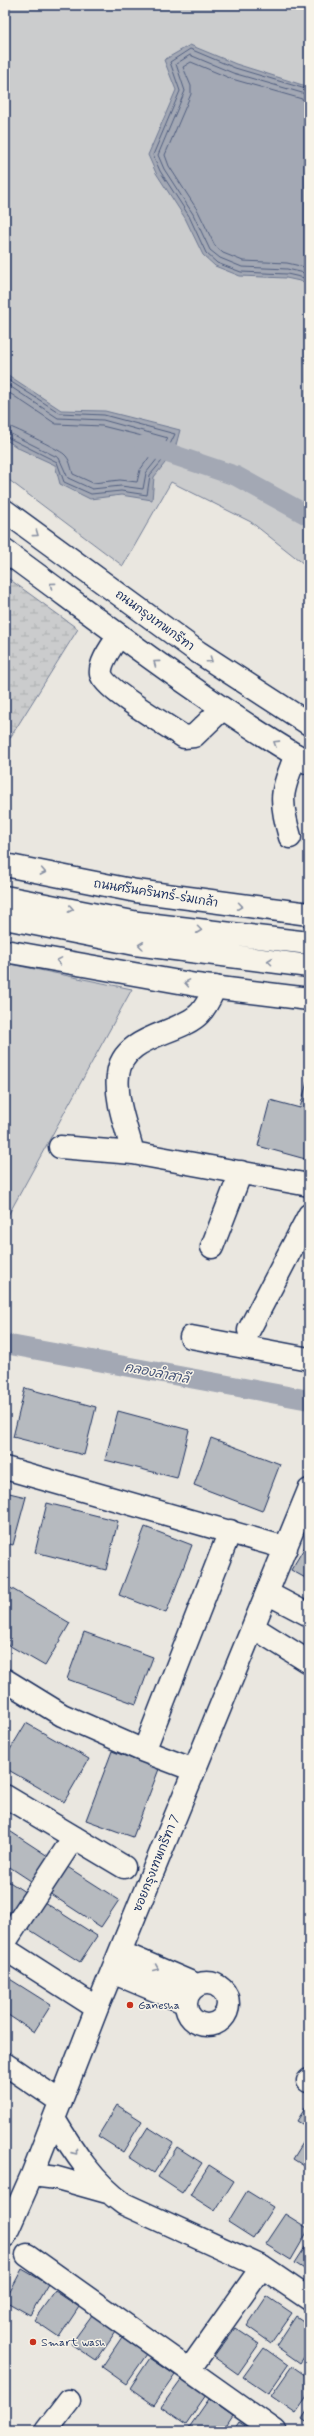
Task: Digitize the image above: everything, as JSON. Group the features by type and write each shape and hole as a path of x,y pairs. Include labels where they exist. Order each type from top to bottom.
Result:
{"street":[{"name":"ถนนกรุงเทพกรีฑา","path":"5,511 252,689 309,724"},
{"path":"5,551 222,709 302,759 283,786 282,808 290,837"},
{"path":"80,606 98,579"},
{"path":"119,635 102,666 101,673 110,687 184,737 194,736 222,709"},
{"name":"ถนนศรีนครินทร์-ร่มเกล้า","path":"5,865 136,891 309,914"},
{"path":"5,896 138,923 309,943"},
{"path":"5,918 135,944 309,966"},
{"path":"5,951 215,987 309,998"},
{"path":"133,1153 120,1102 118,1074 124,1060 135,1047 146,1039 190,1021 200,1014 215,987"},
{"path":"60,1147 133,1153 309,1185"},
{"path":"212,1248 241,1172"},
{"path":"249,1330 309,1215"},
{"path":"191,1337 309,1359"},
{"path":"5,1468 286,1548"},
{"name":"ซอยกรุงเทพกรีฑา 7","path":"5,2236 32,2175 97,2008 309,1490"},
{"path":"144,1751 230,1531"},
{"path":"267,1593 309,1615"},
{"path":"253,1627 309,1662"},
{"path":"5,1680 62,1715 144,1751 194,1770"},
{"path":"5,1796 124,1866"},
{"path":"5,1942 74,1837"},
{"path":"5,1949 97,2008"},
{"path":"116,1962 191,1994"},
{"path":"5,2064 58,2110 71,2147 107,2192 124,2204 262,2267 309,2299"},
{"path":"32,2175 57,2178 107,2192"},
{"path":"27,2255 275,2431"},
{"path":"189,2370 262,2267"},
{"path":"46,2431 70,2401"}],"green space":[{"path":"5,5 309,5 309,568 251,522 171,482 123,566 5,477"},
{"path":"5,576 78,629 5,746"},
{"path":"5,963 132,989 5,1221"}],"water":[{"path":"190,45 236,64 309,87 309,283 286,278 240,276 215,266 203,255 185,218 156,173 148,155 176,90 164,60"},
{"path":"5,373 61,410 105,411 180,430 176,445 154,477 152,500 121,495 90,499 60,484 55,465 18,448 5,439"}],"building":[{"path":"307,1082 309,1083 309,1160 258,1146 270,1100 300,1108"},
{"path":"25,1388 96,1407 84,1455 13,1437"},
{"path":"118,1411 189,1430 177,1478 105,1460"},
{"path":"211,1438 280,1464 262,1511 194,1485"},
{"path":"5,1492 26,1497 13,1545 5,1543"},
{"path":"47,1503 118,1521 106,1570 35,1552"},
{"path":"145,1527 192,1545 166,1613 119,1595"},
{"path":"309,1540 309,1580 291,1570"},
{"path":"7,1586 70,1623 45,1666 5,1643"},
{"path":"84,1632 153,1657 136,1704 67,1679"},
{"path":"26,1723 89,1759 64,1802 5,1768 5,1758"},
{"path":"112,1751 159,1769 133,1837 86,1820"},
{"path":"5,1828 54,1860 37,1885 5,1864"},
{"path":"66,1866 119,1900 101,1927 49,1893"},
{"path":"5,1879 31,1896 14,1921 5,1915"},
{"path":"44,1902 97,1936 80,1962 27,1928"},
{"path":"5,1976 51,2005 34,2032 5,2013"},
{"path":"309,2102 309,2128 297,2121"},
{"path":"117,2105 142,2121 123,2152 98,2136"},
{"path":"148,2127 173,2143 154,2173 129,2157"},
{"path":"309,2133 309,2169 293,2159"},
{"path":"177,2147 202,2163 182,2193 158,2177"},
{"path":"209,2165 234,2181 215,2211 190,2195"},
{"path":"247,2191 273,2207 253,2238 228,2222"},
{"path":"285,2214 309,2229 291,2260 265,2244"},
{"path":"309,2241 309,2272 295,2263"},
{"path":"22,2269 48,2284 30,2315 5,2301"},
{"path":"55,2291 79,2307 59,2337 34,2320"},
{"path":"267,2296 292,2313 271,2343 247,2326"},
{"path":"92,2315 116,2332 96,2361 71,2344"},
{"path":"296,2316 309,2325 309,2350 300,2363 276,2346"},
{"path":"235,2328 259,2344 238,2374 214,2357"},
{"path":"122,2337 147,2354 126,2384 102,2367"},
{"path":"264,2348 288,2365 268,2394 243,2377"},
{"path":"150,2358 175,2375 154,2405 130,2388"},
{"path":"292,2366 309,2378 309,2394 296,2413 271,2396"},
{"path":"182,2378 206,2395 186,2424 161,2407"},
{"path":"209,2399 233,2416 223,2431 192,2431 188,2429"},
{"path":"309,2408 309,2424 302,2419"},
{"path":"239,2422 253,2431 233,2431"}],"waterway":[{"path":"144,445 236,476 309,516"},
{"name":"คลองลำสาลี","path":"5,1344 309,1400"}],"place":[{"name":"Ganesha","path":"130,2005"},
{"name":"Smart wash","path":"33,2342"}]}
